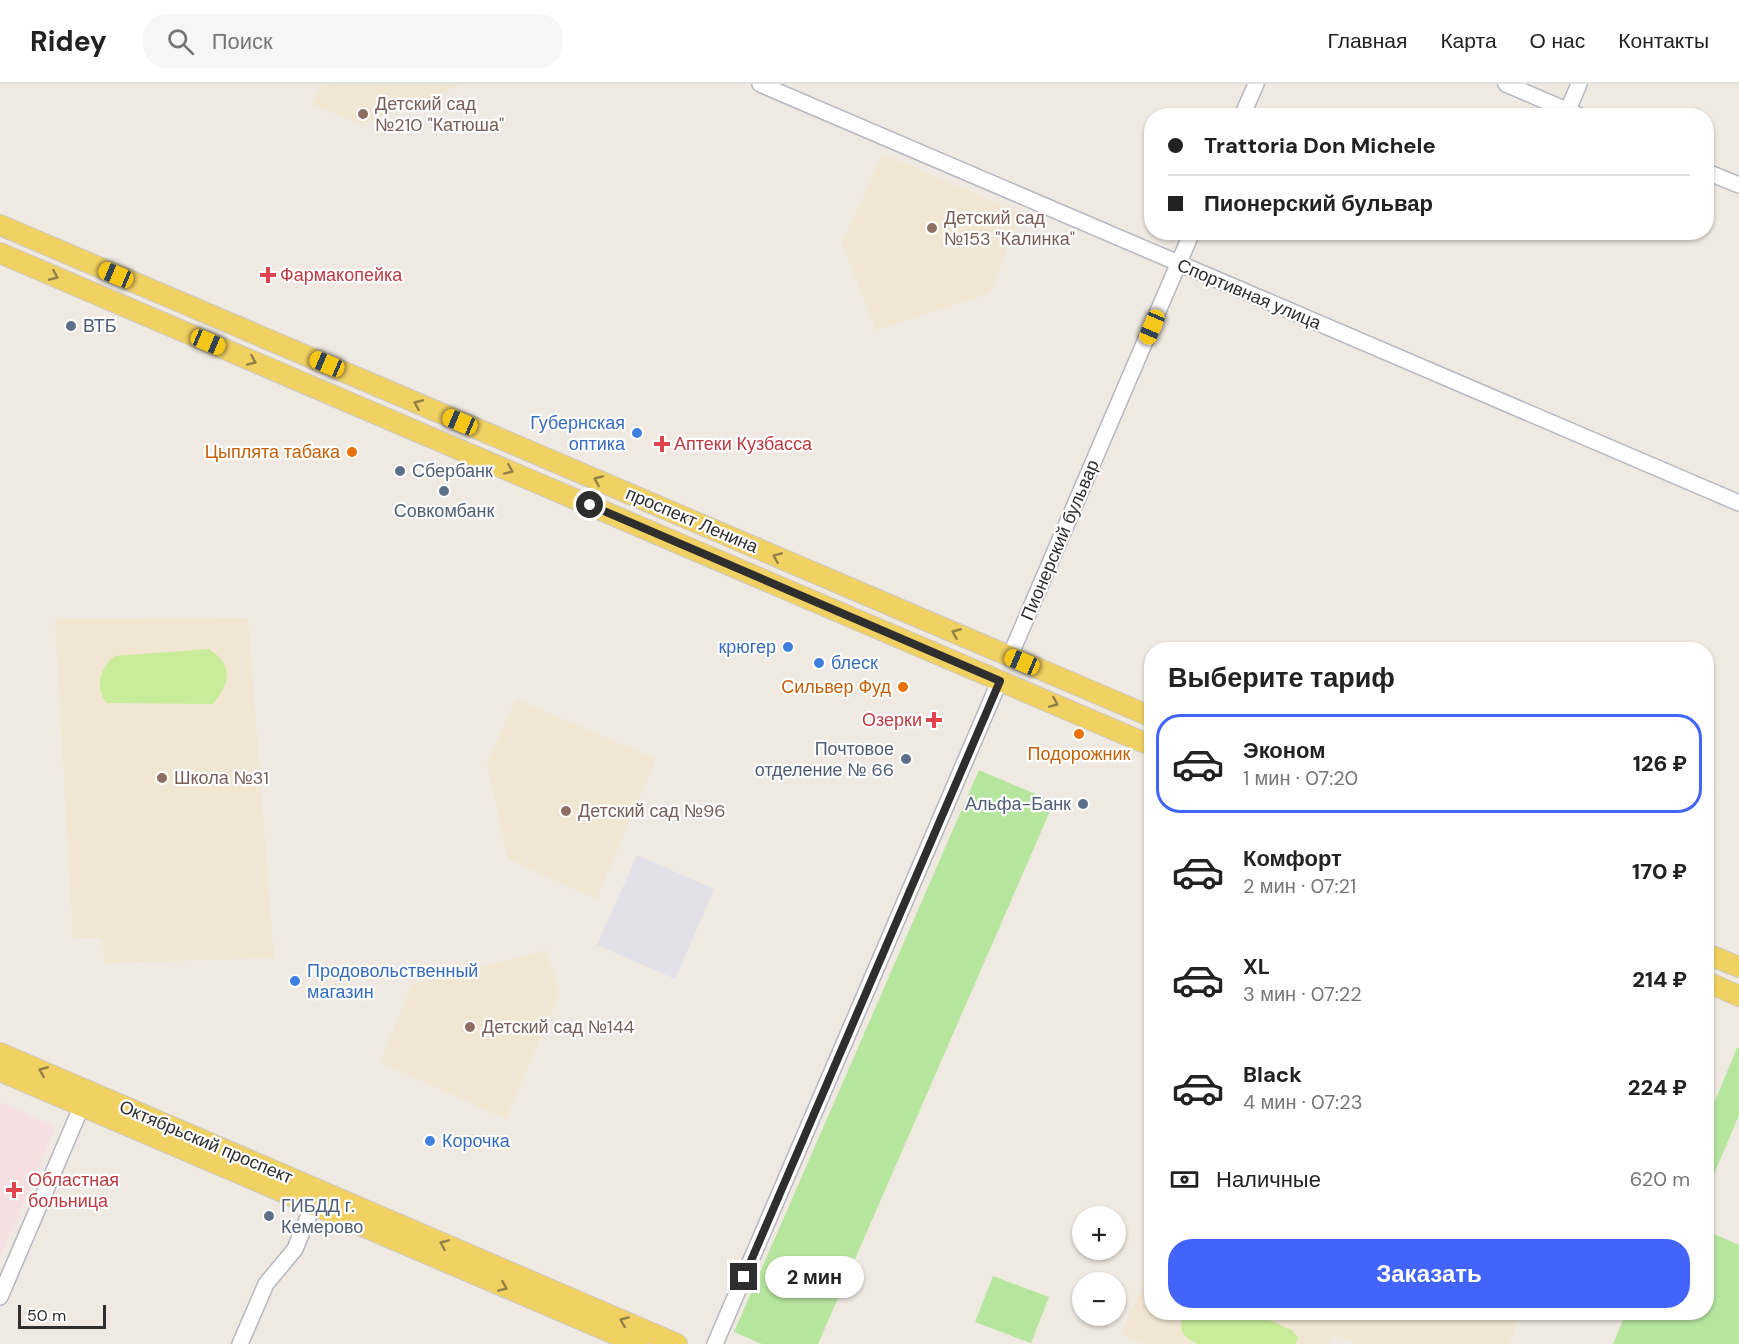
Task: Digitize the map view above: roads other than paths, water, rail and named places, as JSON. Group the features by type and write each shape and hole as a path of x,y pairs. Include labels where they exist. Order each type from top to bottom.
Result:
{"main road":[{"name":"проспект Ленина","path":"0,225 1144,714"},
{"name":"проспект Ленина","path":"0,253 1144,743"},
{"path":"343,400 350,375"},
{"name":"Пионерский бульвар","path":"1000,681 1010,656"},
{"path":"1714,957 1739,967"},
{"path":"1714,985 1739,996"},
{"name":"Октябрьский проспект","path":"0,1053 85,1099 313,1205 638,1344"},
{"name":"Октябрьский проспект","path":"0,1071 85,1099 677,1344"}],"street":[{"name":"Спортивная улица","path":"760,84 1739,503"},
{"path":"1246,108 1256,84"},
{"path":"1506,84 1562,108"},
{"path":"1575,108 1579,84"},
{"path":"1714,175 1739,185"},
{"name":"Пионерский бульвар","path":"1010,656 1189,240"},
{"name":"Пионерский бульвар","path":"715,1344 1000,681"},
{"path":"0,1297 85,1099"},
{"path":"240,1344 266,1284 295,1250 313,1205"}],"place":[{"name":"Детский сад №210 \"Катюша\"","path":"363,114"},
{"name":"Детский сад №153 \"Калинка\"","path":"932,228"},
{"name":"Фармакопейка","path":"268,275"},
{"name":"ВТБ","path":"71,326"},
{"name":"Губернская оптика","path":"637,433"},
{"name":"Аптеки Кузбасса","path":"662,444"},
{"name":"Цыплята табака","path":"352,452"},
{"name":"Сбербанк","path":"400,471"},
{"name":"Совкомбанк","path":"444,491"},
{"name":"крюгер","path":"788,647"},
{"name":"блеск","path":"819,663"},
{"name":"Сильвер Фуд","path":"903,687"},
{"name":"Озерки","path":"934,720"},
{"name":"Подорожник","path":"1079,734"},
{"name":"Почтовое отделение № 66","path":"906,759"},
{"name":"Школа №31","path":"162,778"},
{"name":"Альфа-Банк","path":"1083,804"},
{"name":"Детский сад №96","path":"566,811"},
{"name":"Продовольственный магазин","path":"295,981"},
{"name":"Детский сад №144","path":"470,1027"},
{"name":"Корочка","path":"430,1141"},
{"name":"Областная больница","path":"14,1190"},
{"name":"ГИБДД г. Кемерово","path":"269,1216"}]}
